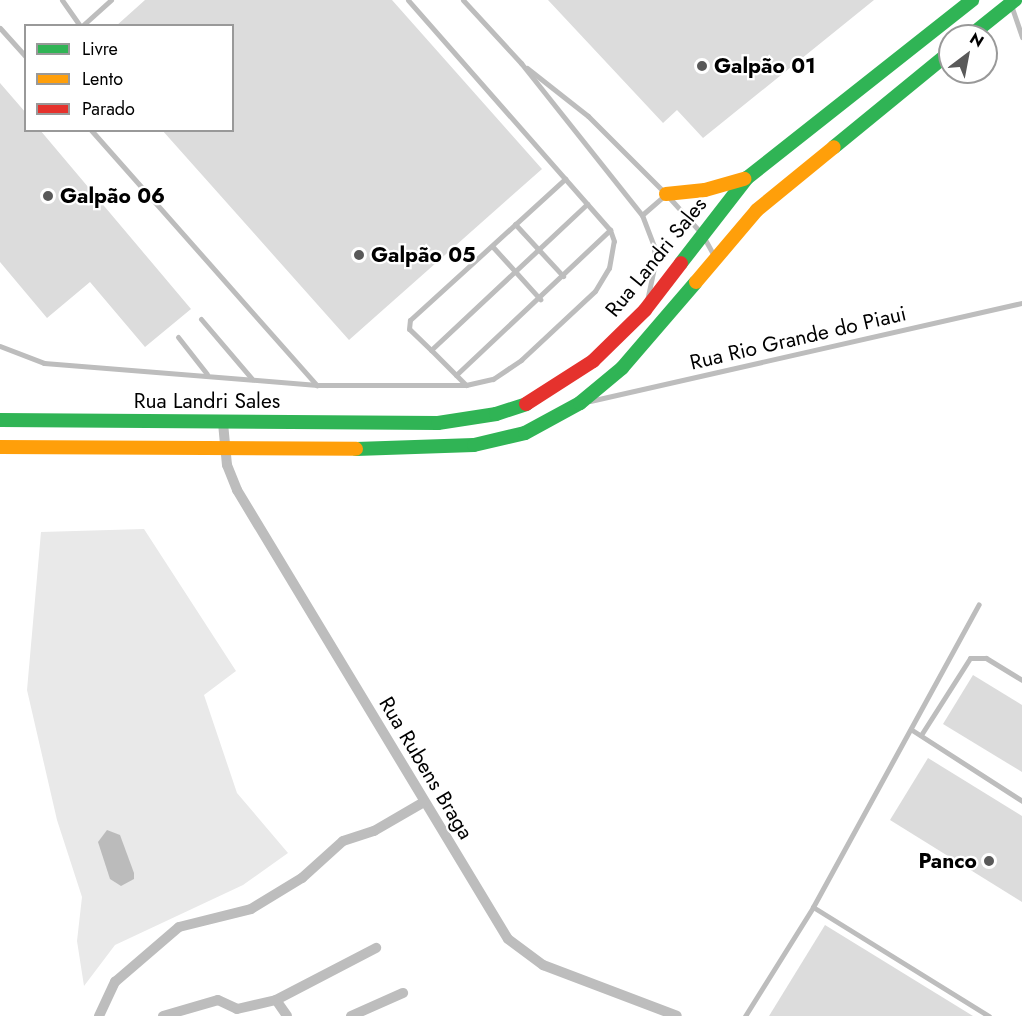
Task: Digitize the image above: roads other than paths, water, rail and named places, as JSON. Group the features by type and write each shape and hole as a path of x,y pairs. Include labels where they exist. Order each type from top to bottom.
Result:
{"street":[{"name":"Rua Landri Sales","path":"0,420 438,423 496,414 562,383 601,353 645,310 747,178 972,0"},
{"path":"984,24 1011,1"},
{"path":"0,447 225,451 420,450 474,445 525,433 580,403 622,368 659,326 714,256 786,184 938,62"},
{"path":"666,194 705,190 747,178"},
{"name":"Rua Rubens Braga","path":"223,423 225,451 237,490 493,918 518,950 543,965 677,1016"},
{"path":"99,1016 115,982 179,927 251,909 302,879 342,841 374,831 424,802"},
{"path":"163,1016 218,1000 237,1009 276,1000 376,948"},
{"path":"351,1016 403,993"},
{"path":"276,1000 287,1016"}],"lane":[{"path":"83,24 111,0"},
{"path":"0,346 44,363 207,374 317,385 466,385 508,372 595,291 614,255 610,230 408,0"},
{"path":"463,0 521,63 642,215 654,246 655,263 645,310 659,326"},
{"path":"64,1 80,24"},
{"path":"1011,1 1022,37"},
{"path":"0,28 24,55"},
{"path":"521,63 588,116 666,194 702,234 714,256"},
{"path":"93,132 317,385"},
{"path":"466,385 409,329 410,320 565,179"},
{"path":"642,215 666,194"},
{"path":"431,350 587,204"},
{"path":"515,224 563,276"},
{"path":"456,375 540,299 610,230"},
{"path":"492,246 540,299"},
{"name":"Rua Rio Grande do Piaui","path":"580,403 1022,303"},
{"path":"201,319 252,379"},
{"path":"178,337 207,374"},
{"path":"744,1016 813,907 979,604"},
{"path":"921,735 970,658 986,658 1022,680"},
{"path":"912,730 1022,801"},
{"path":"813,907 989,1016"}],"place":[{"name":"Galpão 01","path":"702,66"},
{"name":"Galpão 06","path":"48,196"},
{"name":"Galpão 05","path":"359,255"},
{"name":"Panco","path":"989,861"}]}
